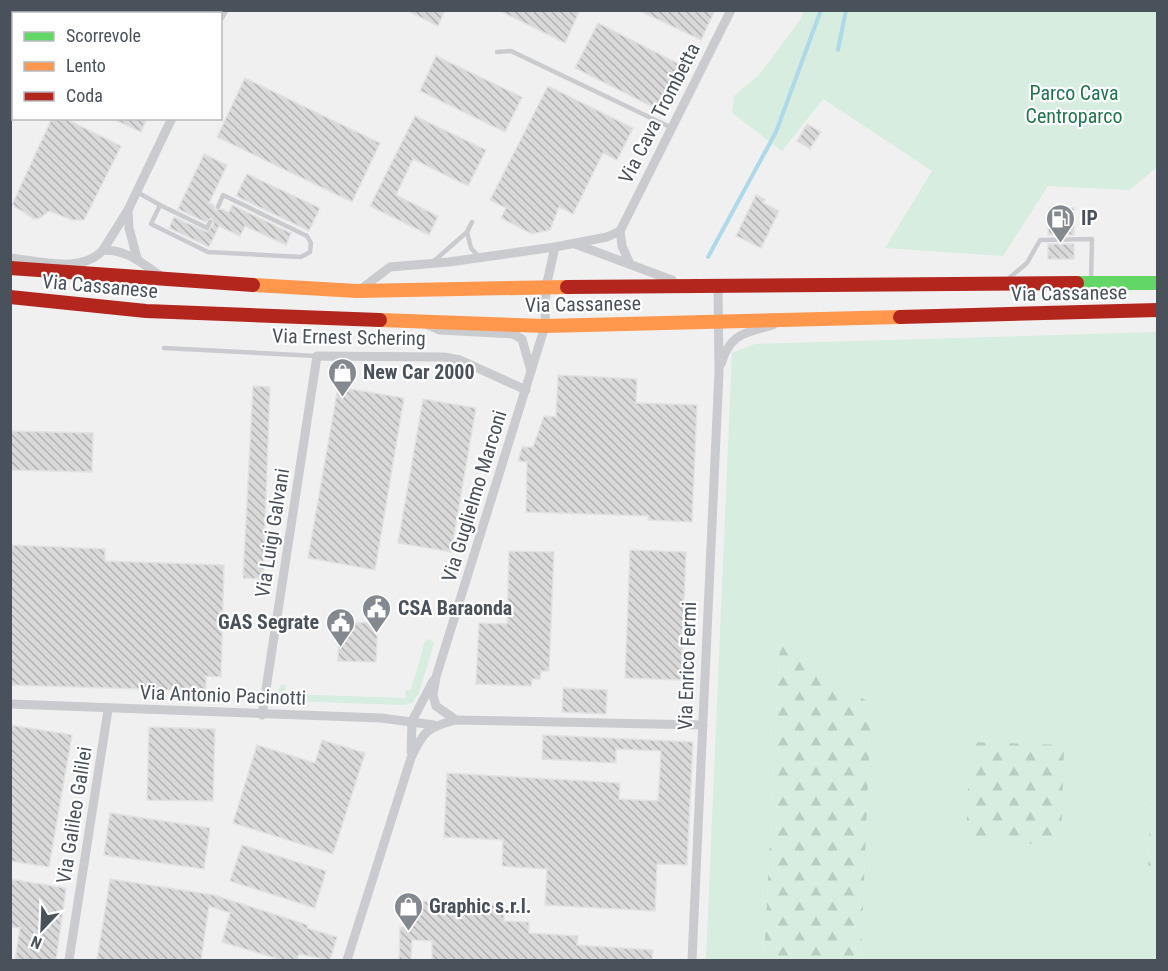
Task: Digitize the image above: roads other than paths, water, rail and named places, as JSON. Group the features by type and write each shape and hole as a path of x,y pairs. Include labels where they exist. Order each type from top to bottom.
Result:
{"main road":[{"name":"Via Cassanese","path":"10,268 169,281 357,291 686,284 1158,283"},
{"name":"Via Cassanese","path":"10,297 146,311 545,326 1158,310"}],"street":[{"name":"Via Cava Trombetta","path":"620,231 731,10"},
{"path":"10,258 77,264 90,261 103,250 128,210 171,120"},
{"path":"128,210 129,228 137,258"},
{"path":"357,291 390,267 480,258 555,247 606,237 620,231 622,246 630,264"},
{"path":"573,244 686,284"},
{"name":"Via Guglielmo Marconi","path":"456,720 436,706 433,695 436,677 545,326 546,286 555,247"},
{"path":"103,250 122,251 137,258 169,281"},
{"name":"Via Enrico Fermi","path":"692,960 719,372 718,284"},
{"name":"Via Enrico Fermi","path":"719,372 727,348 740,334 789,319"},
{"path":"420,321 439,330 513,334 522,339 531,372"},
{"name":"Via Ernest Schering","path":"317,356 444,357 459,360 526,390"},
{"name":"Via Luigi Galvani","path":"262,715 317,356"},
{"name":"Via Guglielmo Marconi","path":"411,758 412,722 436,677"},
{"name":"Via Antonio Pacinotti","path":"10,704 108,710 381,718 434,725"},
{"name":"Via Galileo Galilei","path":"69,960 108,710"},
{"path":"434,725 456,720 703,725"},
{"name":"Via Guglielmo Marconi","path":"347,960 411,758 420,739 434,725"}],"lane":[{"path":"497,52 512,51 672,129"},
{"path":"137,192 207,228 210,222"},
{"path":"160,205 151,224 208,252 301,257 310,252 311,243 308,236 223,195 218,207"},
{"path":"432,263 467,232 471,222"},
{"path":"467,232 471,248 480,258"},
{"path":"1004,284 1027,263 1040,240 1092,239 1092,283"},
{"name":"Via Ernest Schering","path":"164,348 317,356"}],"waterway":[{"path":"708,257 776,132 821,10"},
{"path":"838,50 846,10"}],"place":[{"name":"IP","path":"1060,244"},
{"name":"New Car 2000","path":"342,398"},
{"name":"CSA Baraonda","path":"377,634"},
{"name":"GAS Segrate","path":"340,648"},
{"name":"Graphic s.r.l.","path":"408,932"}],"park label":[{"name":"Parco Cava Centroparco","path":"1074,104"}]}
